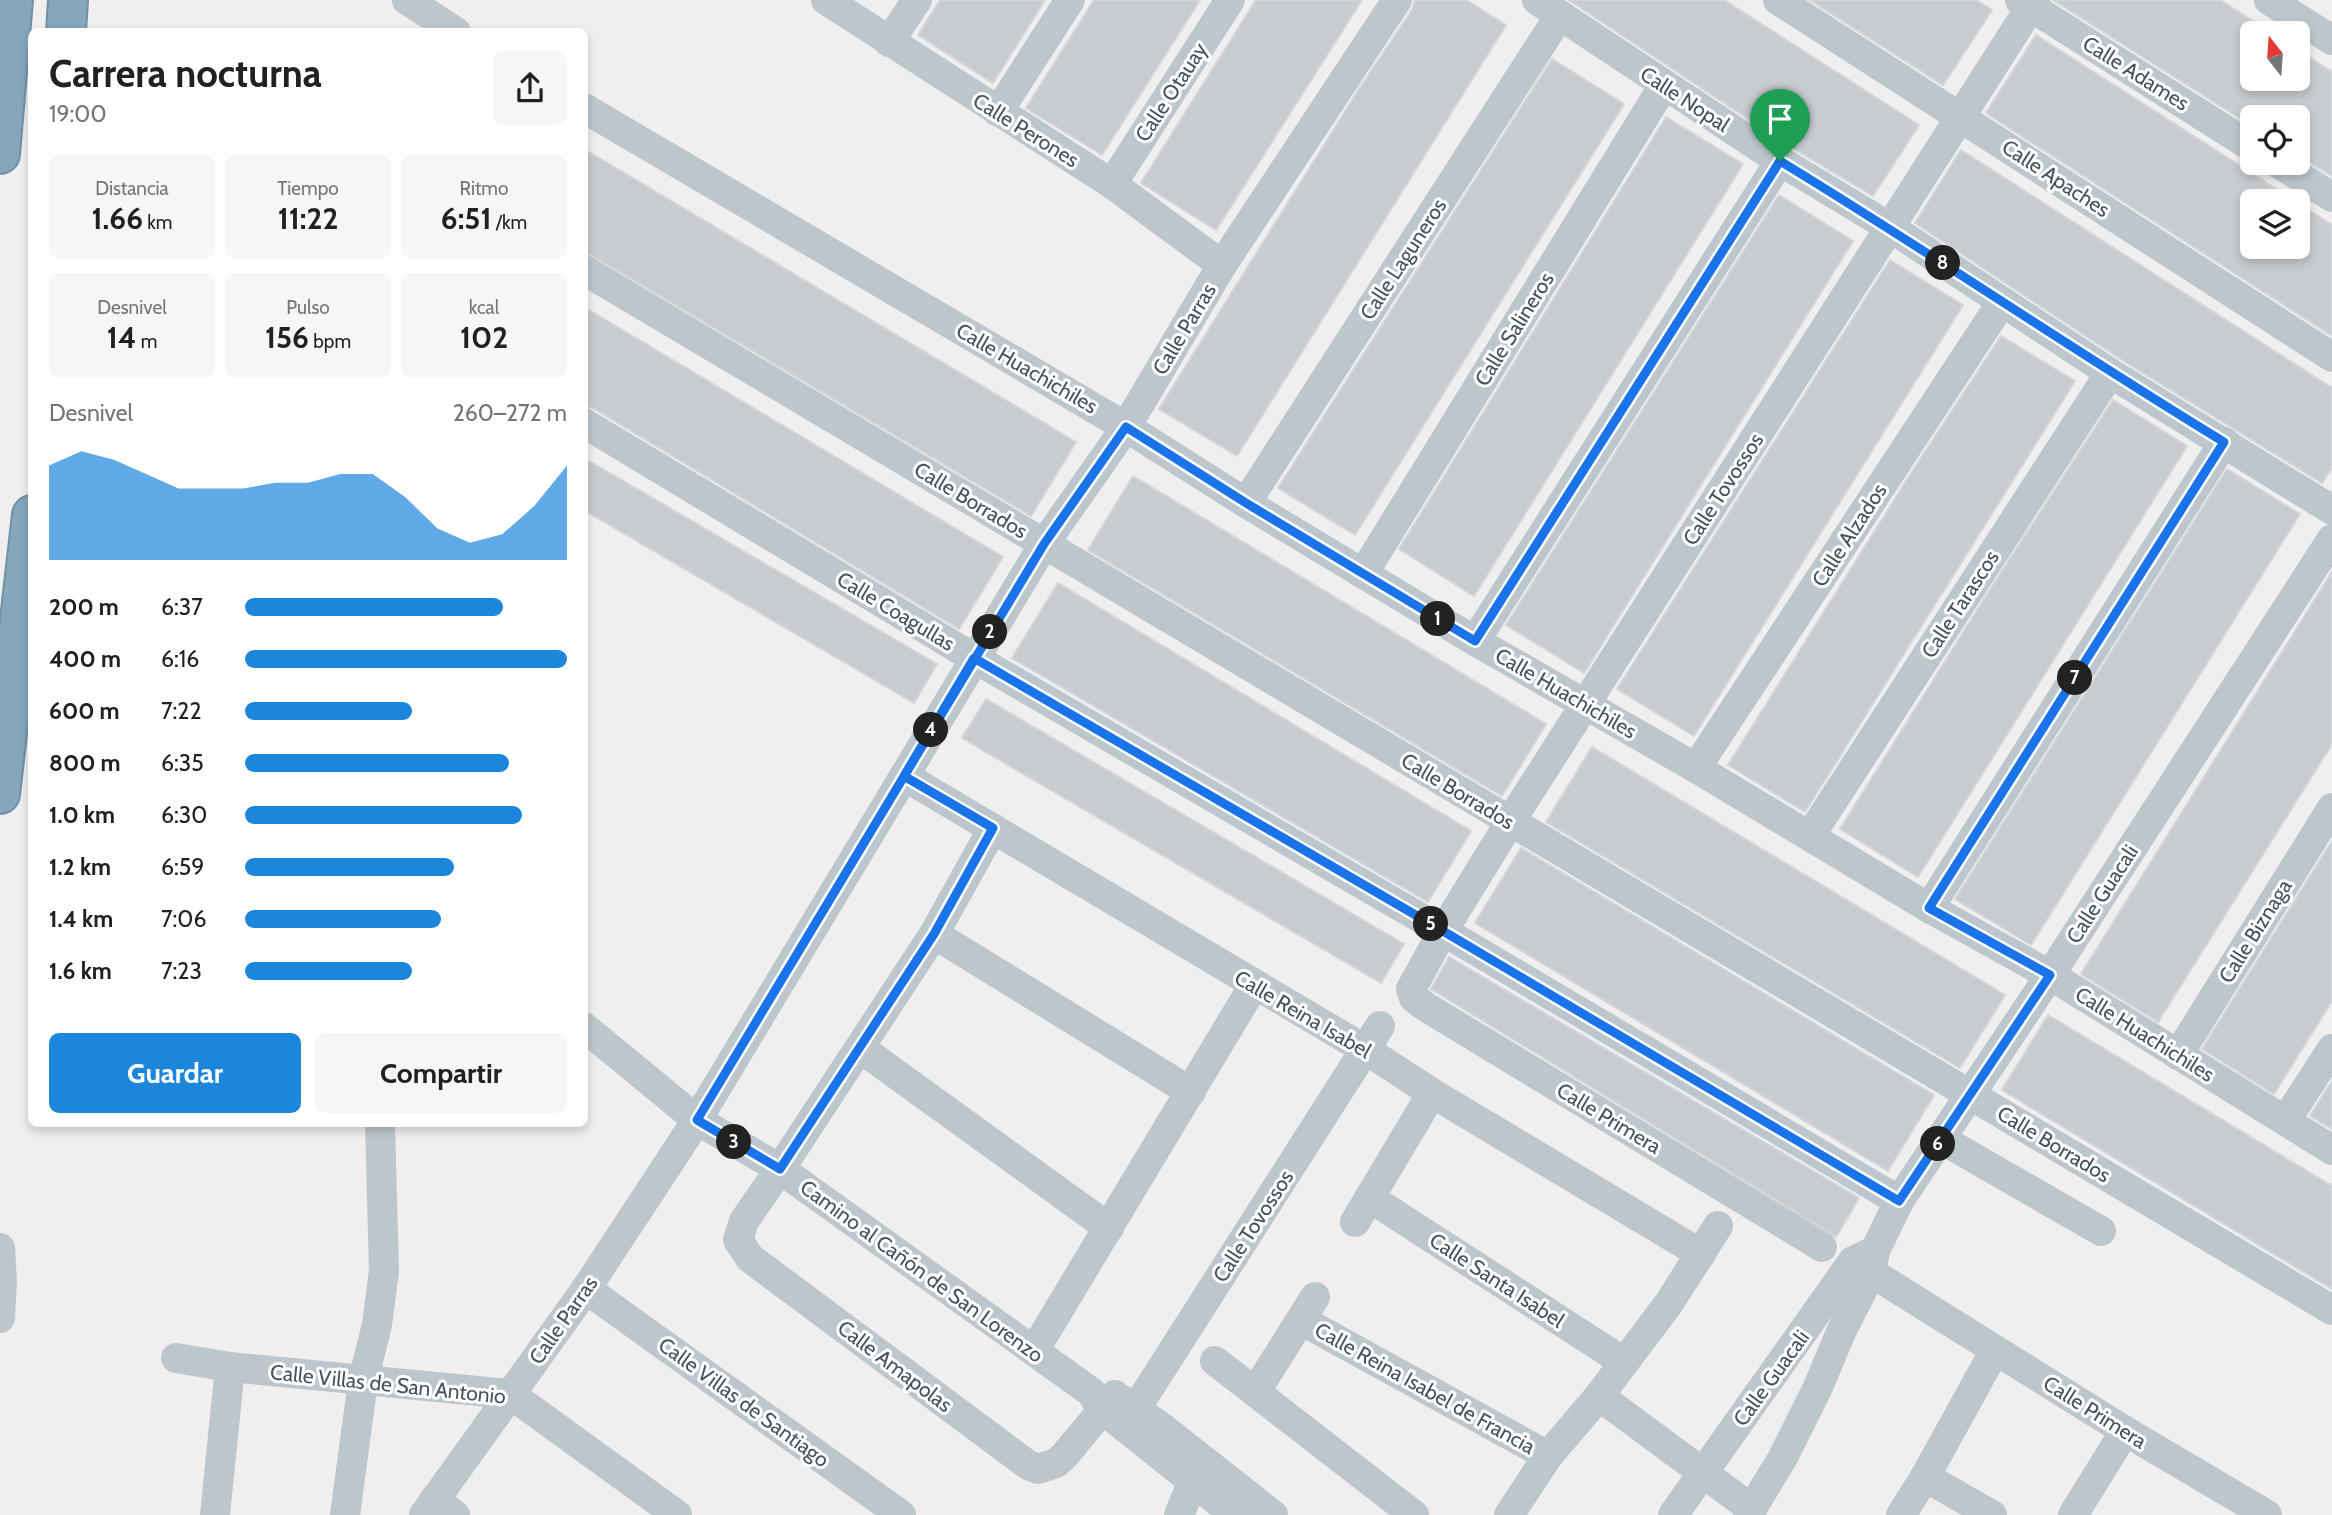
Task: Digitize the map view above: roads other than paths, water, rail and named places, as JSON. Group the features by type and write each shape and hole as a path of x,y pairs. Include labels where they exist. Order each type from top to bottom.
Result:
{"highway":[{"path":"0,154 13,0"},
{"path":"66,28 68,0"},
{"path":"0,794 25,631 28,581"}],"street":[{"path":"407,0 451,28"},
{"name":"Calle Perones","path":"826,0 1112,184 1222,265"},
{"path":"889,42 917,0"},
{"path":"998,112 1070,0"},
{"name":"Calle Otauay","path":"1112,184 1230,0"},
{"name":"Calle Parras","path":"437,1510 510,1394 586,1289 697,1120 1044,544 1126,427 1222,265 1397,0"},
{"name":"Calle Apaches","path":"1778,0 2332,357"},
{"path":"2269,0 2332,40"},
{"name":"Calle Tovossos","path":"1415,980 1510,822 1891,228 2028,2"},
{"name":"Calle Adames","path":"2028,2 2240,139"},
{"name":"Calle Nopal","path":"1548,8 1780,161 1891,228 2110,373 2332,510"},
{"name":"Calle Laguneros","path":"1246,503 1548,8"},
{"name":"Calle Salineros","path":"1363,574 1664,85"},
{"name":"Calle Huachichiles","path":"588,110 1126,427 1475,641 1696,768 1929,908 2050,975 2332,1150"},
{"path":"1475,641 1780,161"},
{"path":"2297,175 2332,197"},
{"name":"Calle Borrados","path":"588,272 2332,1310"},
{"name":"Calle Alzados","path":"1696,768 2002,302"},
{"name":"Calle Tarascos","path":"1810,836 2110,373"},
{"name":"Calle Coagullas","path":"588,425 974,658 1899,1201"},
{"path":"1929,908 2224,442"},
{"name":"Calle Guacali","path":"1750,1512 1782,1459 1841,1332 1866,1262 1899,1201 2050,975 2332,539"},
{"name":"Calle Reina Isabel","path":"904,776 1254,985 1373,1038 1432,1093 1701,1254"},
{"name":"Calle Biznaga","path":"2178,1055 2332,808"},
{"path":"780,1169 934,934 993,828"},
{"path":"934,934 1191,1092"},
{"name":"Calle Primera","path":"1415,980 1411,994 1419,1002 1822,1247"},
{"path":"1034,1351 1254,985"},
{"name":"Camino al Cañón de San Lorenzo","path":"588,1030 697,1120 780,1169 1034,1351 1273,1515"},
{"name":"Calle Tovossos","path":"1114,1406 1373,1038"},
{"path":"860,1048 1109,1228"},
{"path":"2286,1120 2332,1049"},
{"name":"Calle Santa Isabel","path":"1432,1093 1363,1210 1624,1362"},
{"path":"345,1515 363,1381 377,1325 384,1271 380,1127"},
{"path":"1941,1139 2101,1231"},
{"name":"Calle Amapolas","path":"780,1169 744,1221 738,1240 750,1258 1028,1465 1038,1469 1056,1463 1114,1406"},
{"path":"1509,1515 1548,1456 1599,1396 1669,1303 1718,1226"},
{"path":"0,1248 0,1318"},
{"name":"Calle Guacali","path":"1682,1512 1703,1472 1816,1315 1866,1262"},
{"name":"Calle Primera","path":"1866,1262 1995,1350 2124,1431 2227,1505 2267,1515"},
{"name":"Calle Villas de Santiago","path":"586,1289 901,1515"},
{"name":"Calle Reina Isabel de Francia","path":"1256,1391 1308,1308 1548,1456"},
{"path":"1816,1315 1841,1332"},
{"path":"1901,1515 1995,1350"},
{"name":"Calle Villas de San Antonio","path":"176,1358 230,1367 510,1394 677,1515"},
{"path":"1215,1361 1413,1515"},
{"path":"215,1515 230,1367"},
{"path":"1599,1396 1703,1472 1750,1512"},
{"name":"Camino al Cañón de San Lorenzo","path":"1114,1406 1193,1481 1235,1515"},
{"path":"2073,1515 2124,1431"},
{"path":"1925,1477 1992,1515"},
{"path":"1179,1515 1193,1481"}]}
